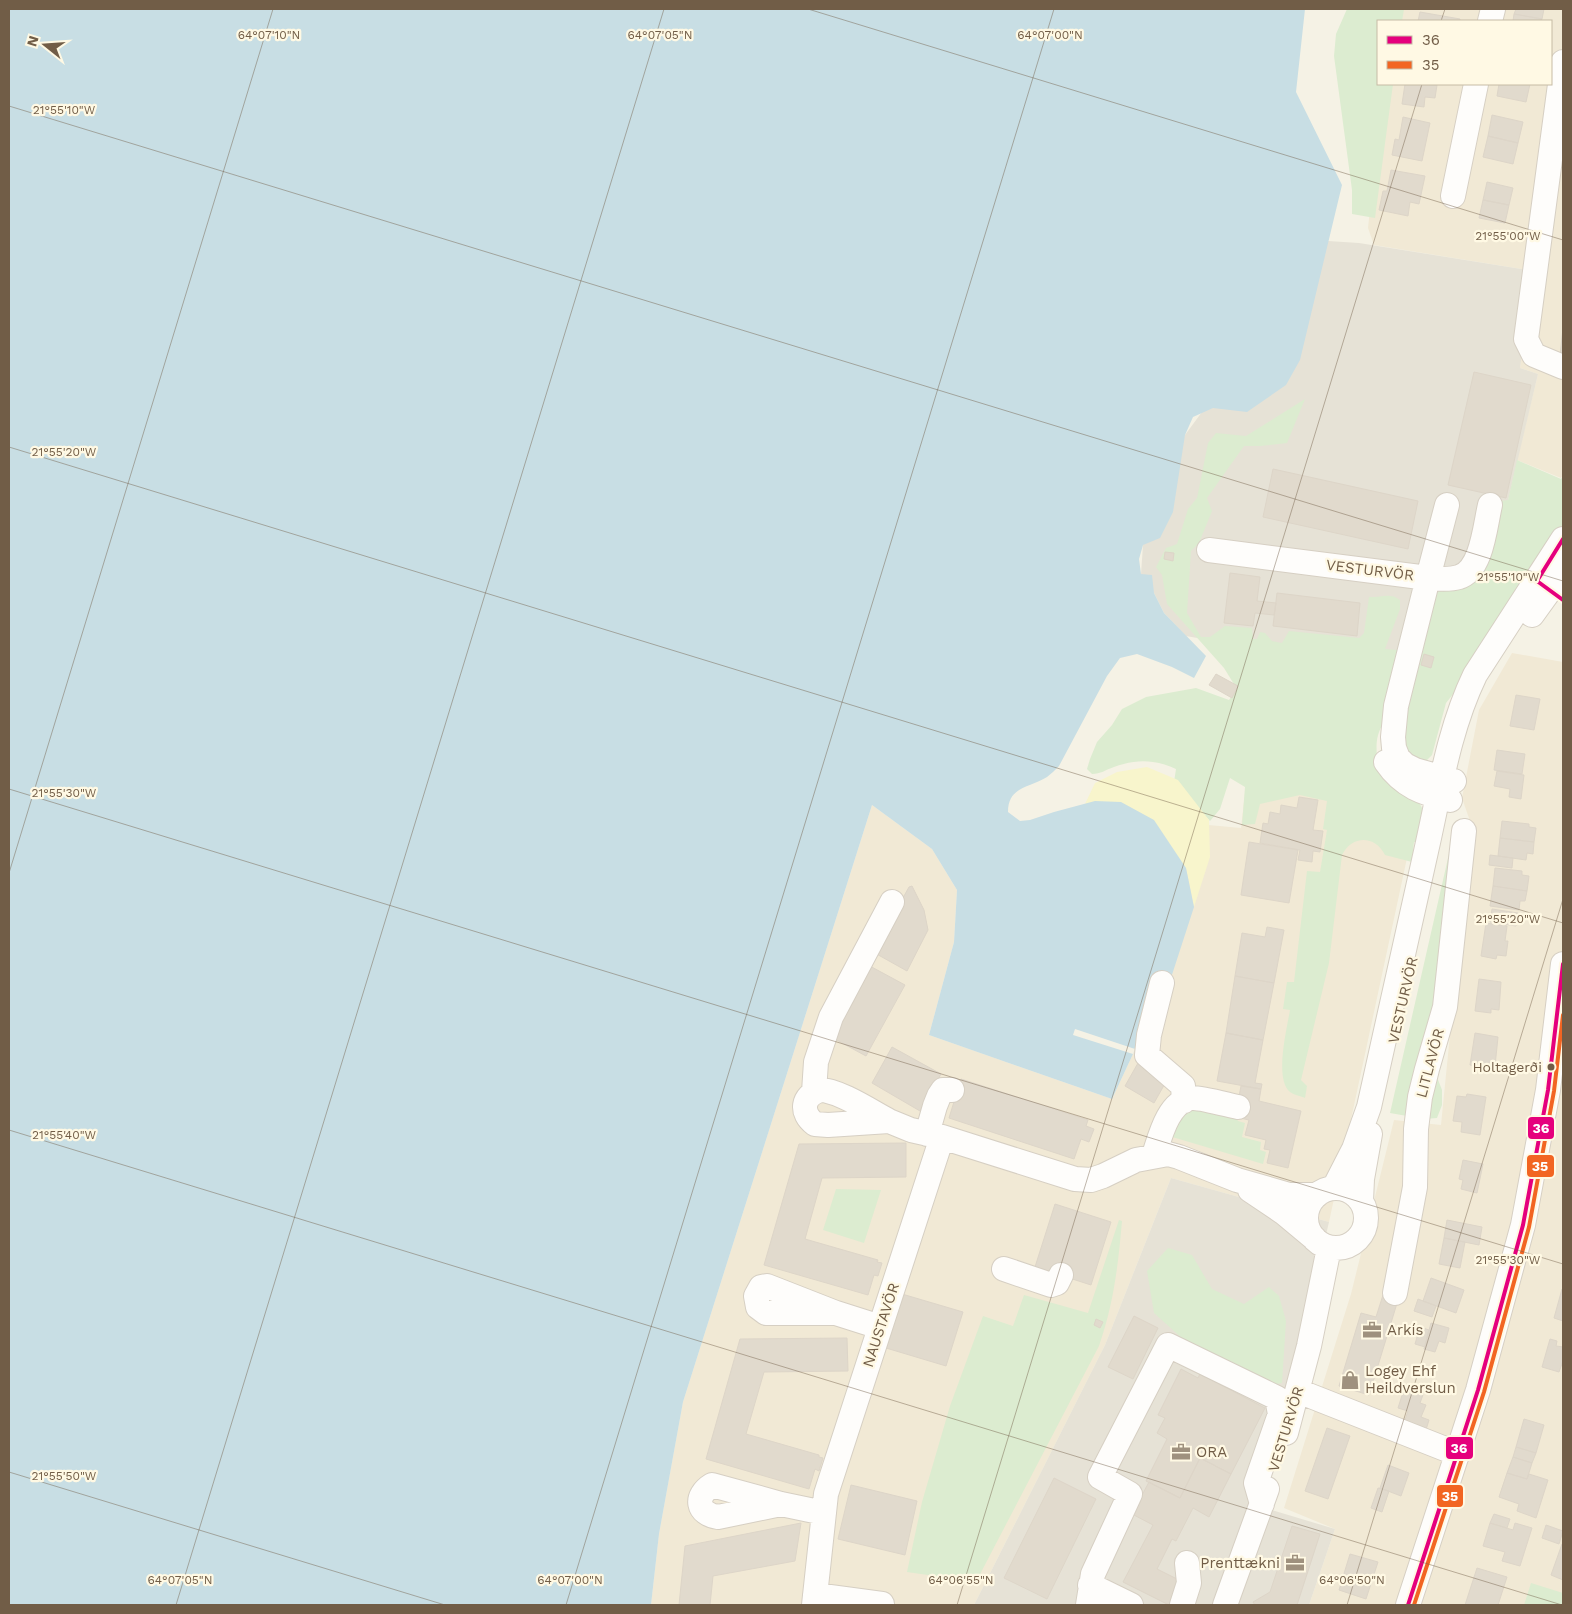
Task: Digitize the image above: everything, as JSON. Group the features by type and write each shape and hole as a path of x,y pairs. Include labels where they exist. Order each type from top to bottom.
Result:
{"street":[{"path":"1563,62 1526,339 1534,355 1563,367"},
{"path":"1453,196 1476,85"},
{"path":"1447,505 1428,578 1460,577 1473,568 1480,553 1490,506"},
{"name":"VESTURVÖR","path":"1361,1201 1362,1179 1369,1140 1386,1076 1446,788 1457,719 1472,682 1555,581 1563,539"},
{"name":"VESTURVÖR","path":"1209,550 1428,578 1396,706 1382,741 1382,750 1393,773 1417,790 1446,788"},
{"name":"VESTURVÖR","path":"1325,1192 1354,1149 1369,1107 1446,788"},
{"name":"LITLAVÖR","path":"1395,1293 1415,1187 1416,1129 1420,1097 1426,1069 1445,1007 1464,832"},
{"path":"814,1092 816,1062 831,1017 892,902"},
{"path":"1408,1605 1478,1390 1528,1203 1548,1090 1563,964"},
{"path":"1162,983 1149,1034 1146,1055 1183,1086 1184,1101"},
{"path":"889,1121 828,1125 814,1124 806,1115 804,1109 807,1098 814,1092 826,1090 851,1100 889,1121 1075,1179 1091,1180 1136,1160 1154,1155 1168,1154 1237,1180 1289,1195 1350,1191 1361,1201 1367,1216 1366,1225 1356,1242 1348,1246 1338,1248 1321,1243 1237,1180"},
{"name":"NAUSTAVÖR","path":"814,1600 826,1494 880,1327 934,1136 939,1096 944,1090 952,1090"},
{"path":"1154,1155 1170,1115 1184,1101 1192,1098 1238,1107"},
{"path":"1321,1243 1308,1230 1306,1221 1310,1202 1325,1192"},
{"name":"VESTURVÖR","path":"1225,1605 1288,1428 1298,1391 1309,1346 1321,1243"},
{"path":"1004,1269 1051,1285 1057,1283 1061,1275"},
{"path":"836,1313 880,1327"},
{"path":"1131,1605 1089,1595 1093,1574 1130,1494 1100,1477 1168,1345 1276,1398 1280,1414 1256,1483 1262,1504"},
{"path":"1298,1391 1458,1454"},
{"path":"781,1504 824,1513"},
{"path":"1182,1605 1189,1583 1187,1563"},
{"path":"814,1600 882,1604"}],"shaded area":[{"path":"1397,9 1563,9 1563,475 1561,478 1517,460 1538,374 1520,368 1534,271 1374,245 1368,228 1386,85 1552,85 1552,20 1395,20"},
{"path":"1328,241 1359,243 1534,271 1520,368 1538,374 1508,501 1430,679 1186,636 1164,613 1154,593 1141,574 1143,545 1185,435"},
{"path":"1512,653 1563,662 1563,1605 1309,1605 1335,1529 1284,1508 1351,1294 1394,1120 1441,1125 1471,824 1462,798 1479,710"},
{"path":"1246,784 1419,802 1329,1222 1171,1178 1105,1345 974,1605 651,1605 659,1534 683,1402 872,805 932,849 957,890 954,942 929,1035 1112,1099 1133,1054 1154,980 1154,820 1241,828"},
{"path":"1171,1178 1329,1222 1295,1369 1252,1504 1335,1529 1309,1605 974,1605 1105,1345"}],"green space":[{"path":"1347,9 1404,9 1402,20 1377,20 1377,85 1393,85 1375,218 1352,214 1352,190 1334,56 1336,34"},
{"path":"1305,399 1287,443 1244,446 1207,498 1212,511 1199,543 1191,551 1187,613 1201,637 1210,637 1225,626 1252,628 1253,639 1257,639 1260,632 1265,633 1272,641 1282,643 1289,631 1359,638 1364,633 1369,597 1392,596 1400,600 1400,609 1385,649 1398,650 1384,722 1377,740 1377,758 1419,802 1426,816 1424,843 1414,842 1412,862 1385,855 1381,848 1370,841 1364,840 1357,841 1346,848 1342,855 1329,963 1301,1080 1307,1086 1305,1098 1293,1094 1285,1085 1282,1065 1284,1040 1290,1010 1283,1009 1287,982 1294,982 1307,871 1320,872 1327,830 1323,829 1327,801 1300,795 1260,804 1255,824 1242,825 1245,787 1230,778 1220,809 1210,821 1174,782 1176,769 1160,763 1137,761 1122,764 1095,774 1092,774 1087,769 1097,742 1112,725 1122,709 1146,697 1196,688 1229,700 1237,689 1224,668 1167,604 1162,575 1156,567 1166,548 1177,544 1188,509 1197,498 1208,443 1216,433 1246,436"},
{"path":"1517,460 1561,479 1563,476 1563,524 1465,679 1446,703 1432,755 1425,762 1404,756 1399,725 1433,598 1448,581 1465,579 1500,501 1508,500"},
{"path":"1451,845 1453,847 1427,1051 1442,1090 1442,1105 1437,1118 1424,1119 1390,1113"},
{"path":"1200,1108 1235,1115 1238,1121 1245,1123 1242,1137 1261,1142 1260,1150 1266,1152 1263,1164 1169,1136 1177,1120 1183,1114"},
{"path":"836,1189 881,1190 864,1243 823,1230"},
{"path":"1119,1220 1122,1221 1115,1284 1099,1346 976,1582 907,1572 922,1502 950,1406 983,1316 1013,1326 1024,1295 1088,1313"},
{"path":"1168,1248 1192,1255 1212,1289 1244,1304 1269,1287 1279,1296 1286,1321 1282,1383 1270,1385 1184,1340 1154,1313 1147,1271"},
{"path":"1531,1583 1563,1593 1563,1605 1524,1605"}],"sand":[{"path":"1147,767 1178,780 1209,820 1210,857 1194,907 1186,868 1085,804 1095,783 1117,772"}],"water":[{"path":"9,9 1305,9 1296,92 1342,185 1300,360 1286,385 1247,412 1213,408 1193,417 1185,435 1173,512 1160,538 1143,545 1139,559 1141,574 1152,575 1154,593 1164,613 1206,656 1194,678 1172,667 1137,654 1120,658 1107,676 1059,766 1047,777 1016,792 1009,803 1008,812 1020,821 1030,820 1095,801 1121,802 1154,820 1186,868 1194,907 1169,984 1154,981 1133,1054 1112,1099 929,1035 954,942 957,890 932,849 872,805 683,1402 659,1534 651,1605 9,1605"}],"pier":[{"path":"1075,1029 1135,1049 1133,1054 1073,1035"}],"building":[{"path":"1516,9 1544,9 1542,19 1514,14"},
{"path":"1420,12 1460,19 1460,20 1418,20"},
{"path":"1514,14 1542,19 1542,20 1513,20"},
{"path":"1405,85 1437,85 1435,98 1425,97 1424,107 1402,104"},
{"path":"1499,85 1530,85 1526,102 1497,96"},
{"path":"1492,115 1523,122 1518,143 1488,136"},
{"path":"1403,117 1430,123 1422,161 1392,155 1395,139 1399,140"},
{"path":"1488,136 1518,143 1513,164 1483,157"},
{"path":"1391,170 1425,176 1419,204 1410,202 1408,216 1379,210 1383,191 1387,191"},
{"path":"1487,182 1513,188 1509,205 1483,200"},
{"path":"1483,200 1509,205 1505,223 1479,218"},
{"path":"1563,328 1563,356 1560,356"},
{"path":"1474,372 1531,385 1506,498 1448,485"},
{"path":"1273,469 1418,501 1408,549 1263,517"},
{"path":"1165,552 1174,553 1173,561 1164,559"},
{"path":"1230,573 1260,577 1257,601 1276,603 1274,615 1255,613 1253,626 1224,623"},
{"path":"1277,593 1360,603 1357,636 1273,626"},
{"path":"1424,654 1434,657 1431,668 1421,665"},
{"path":"1216,674 1238,686 1232,698 1209,685"},
{"path":"1516,695 1540,699 1534,730 1510,726"},
{"path":"1497,750 1525,754 1522,774 1494,770"},
{"path":"1497,771 1524,775 1521,799 1509,797 1510,789 1494,786"},
{"path":"1299,797 1318,800 1313,830 1323,831 1320,852 1313,851 1312,862 1298,860 1300,850 1260,843 1263,823 1268,824 1270,812 1280,814 1281,805 1297,808"},
{"path":"1502,821 1529,824 1529,827 1536,828 1534,842 1500,838"},
{"path":"1500,838 1534,842 1533,854 1527,853 1526,860 1498,856"},
{"path":"1249,842 1298,850 1289,903 1241,895"},
{"path":"1490,855 1513,858 1512,868 1489,865"},
{"path":"1495,868 1522,871 1522,875 1529,876 1527,891 1493,886"},
{"path":"912,886 924,910 928,930 907,971 873,952 909,887"},
{"path":"1493,886 1527,891 1525,901 1520,901 1519,910 1490,906"},
{"path":"1492,909 1518,913 1516,926 1490,922"},
{"path":"1486,923 1507,926 1506,956 1497,955 1496,959 1481,956"},
{"path":"1267,927 1284,930 1274,983 1235,976 1242,933 1265,937"},
{"path":"868,965 905,985 866,1056 829,1036"},
{"path":"1235,976 1274,983 1263,1040 1226,1033"},
{"path":"1479,979 1501,982 1499,1010 1491,1009 1491,1013 1475,1011"},
{"path":"1226,1033 1263,1040 1255,1083 1262,1084 1261,1089 1217,1081"},
{"path":"1475,1033 1498,1037 1495,1066 1487,1064 1486,1068 1470,1065"},
{"path":"892,1047 941,1074 920,1111 872,1083"},
{"path":"1138,1063 1167,1080 1154,1103 1125,1086"},
{"path":"961,1079 1088,1120 1086,1126 1094,1129 1089,1142 1081,1139 1074,1159 949,1118"},
{"path":"1241,1086 1261,1089 1259,1101 1301,1111 1288,1168 1267,1163 1270,1150 1264,1149 1266,1140 1245,1135 1249,1120 1240,1118 1238,1102"},
{"path":"1467,1094 1486,1097 1480,1135 1461,1132 1462,1122 1453,1121 1457,1096 1466,1097"},
{"path":"906,1143 906,1177 822,1178 805,1239 878,1260 877,1262 882,1263 878,1276 874,1275 868,1295 764,1265 799,1144"},
{"path":"1463,1160 1483,1164 1477,1193 1461,1189 1463,1180 1459,1179"},
{"path":"1055,1204 1111,1222 1091,1285 1035,1267"},
{"path":"1447,1220 1482,1227 1479,1245 1444,1238"},
{"path":"1444,1238 1465,1242 1460,1268 1439,1264"},
{"path":"1431,1278 1464,1290 1456,1313 1423,1301"},
{"path":"1563,1289 1563,1321 1554,1318"},
{"path":"902,1294 963,1312 946,1366 886,1348"},
{"path":"1383,1295 1398,1300 1369,1395 1339,1386 1361,1313 1376,1317"},
{"path":"1418,1299 1436,1306 1432,1317 1414,1311"},
{"path":"1134,1316 1158,1328 1133,1379 1108,1367"},
{"path":"1096,1319 1103,1322 1100,1328 1094,1325"},
{"path":"1431,1323 1449,1328 1445,1343 1439,1341 1435,1352 1424,1349"},
{"path":"1420,1327 1429,1330 1425,1347 1415,1344"},
{"path":"847,1338 848,1371 764,1372 746,1434 819,1455 819,1457 823,1458 819,1471 815,1469 809,1489 706,1459 740,1339"},
{"path":"1550,1339 1557,1341 1556,1346 1563,1347 1563,1361 1559,1372 1542,1367"},
{"path":"1181,1369 1198,1378 1200,1374 1265,1408 1231,1474 1200,1458 1180,1498 1146,1481 1167,1439 1157,1433 1165,1418 1158,1415"},
{"path":"1405,1386 1424,1392 1420,1403 1426,1405 1421,1417 1429,1420 1425,1433 1403,1426 1408,1411 1398,1408"},
{"path":"1524,1419 1544,1425 1536,1453 1516,1447"},
{"path":"1327,1428 1350,1436 1328,1499 1305,1491"},
{"path":"1516,1447 1536,1453 1532,1463 1513,1457"},
{"path":"1513,1457 1532,1463 1527,1479 1507,1473"},
{"path":"1200,1458 1231,1474 1209,1517 1193,1508 1176,1541 1172,1539 1157,1569 1181,1581 1169,1605 1123,1582 1153,1525 1132,1514 1149,1482 1180,1498"},
{"path":"1388,1465 1409,1473 1401,1496 1380,1488"},
{"path":"1507,1473 1527,1479 1529,1474 1548,1480 1536,1518 1517,1511 1519,1504 1499,1497"},
{"path":"1054,1478 1096,1499 1047,1599 1004,1578"},
{"path":"851,1485 917,1501 905,1555 838,1539"},
{"path":"1378,1488 1389,1491 1382,1512 1371,1508"},
{"path":"1494,1514 1510,1519 1507,1528 1490,1523"},
{"path":"801,1523 795,1561 713,1576 710,1605 679,1605 685,1546"},
{"path":"1490,1523 1513,1530 1515,1523 1532,1528 1520,1566 1502,1561 1505,1552 1483,1546"},
{"path":"1546,1525 1563,1531 1559,1544 1542,1538"},
{"name":"Prenttækni","path":"1292,1526 1320,1534 1297,1605 1255,1605 1253,1602 1270,1592"},
{"path":"1563,1545 1563,1580 1551,1575"},
{"path":"1350,1554 1378,1562 1366,1599 1339,1590"},
{"path":"1477,1568 1507,1577 1498,1605 1465,1605"}],"transit line":[{"name":"36","path":"1563,539 1537,581 1563,600"},
{"name":"36","path":"1408,1605 1478,1390 1523,1225 1548,1090 1563,964"},
{"name":"35","path":"1414,1605 1484,1392 1529,1227 1554,1091 1563,1015"}],"place":[{"name":"Holtagerði","path":"1551,1067"},
{"name":"Arkís","path":"1372,1330"},
{"name":"Logey Ehf Heildverslun","path":"1350,1380"},
{"name":"ORA","path":"1181,1452"},
{"name":"Prenttækni","path":"1295,1563"}]}
